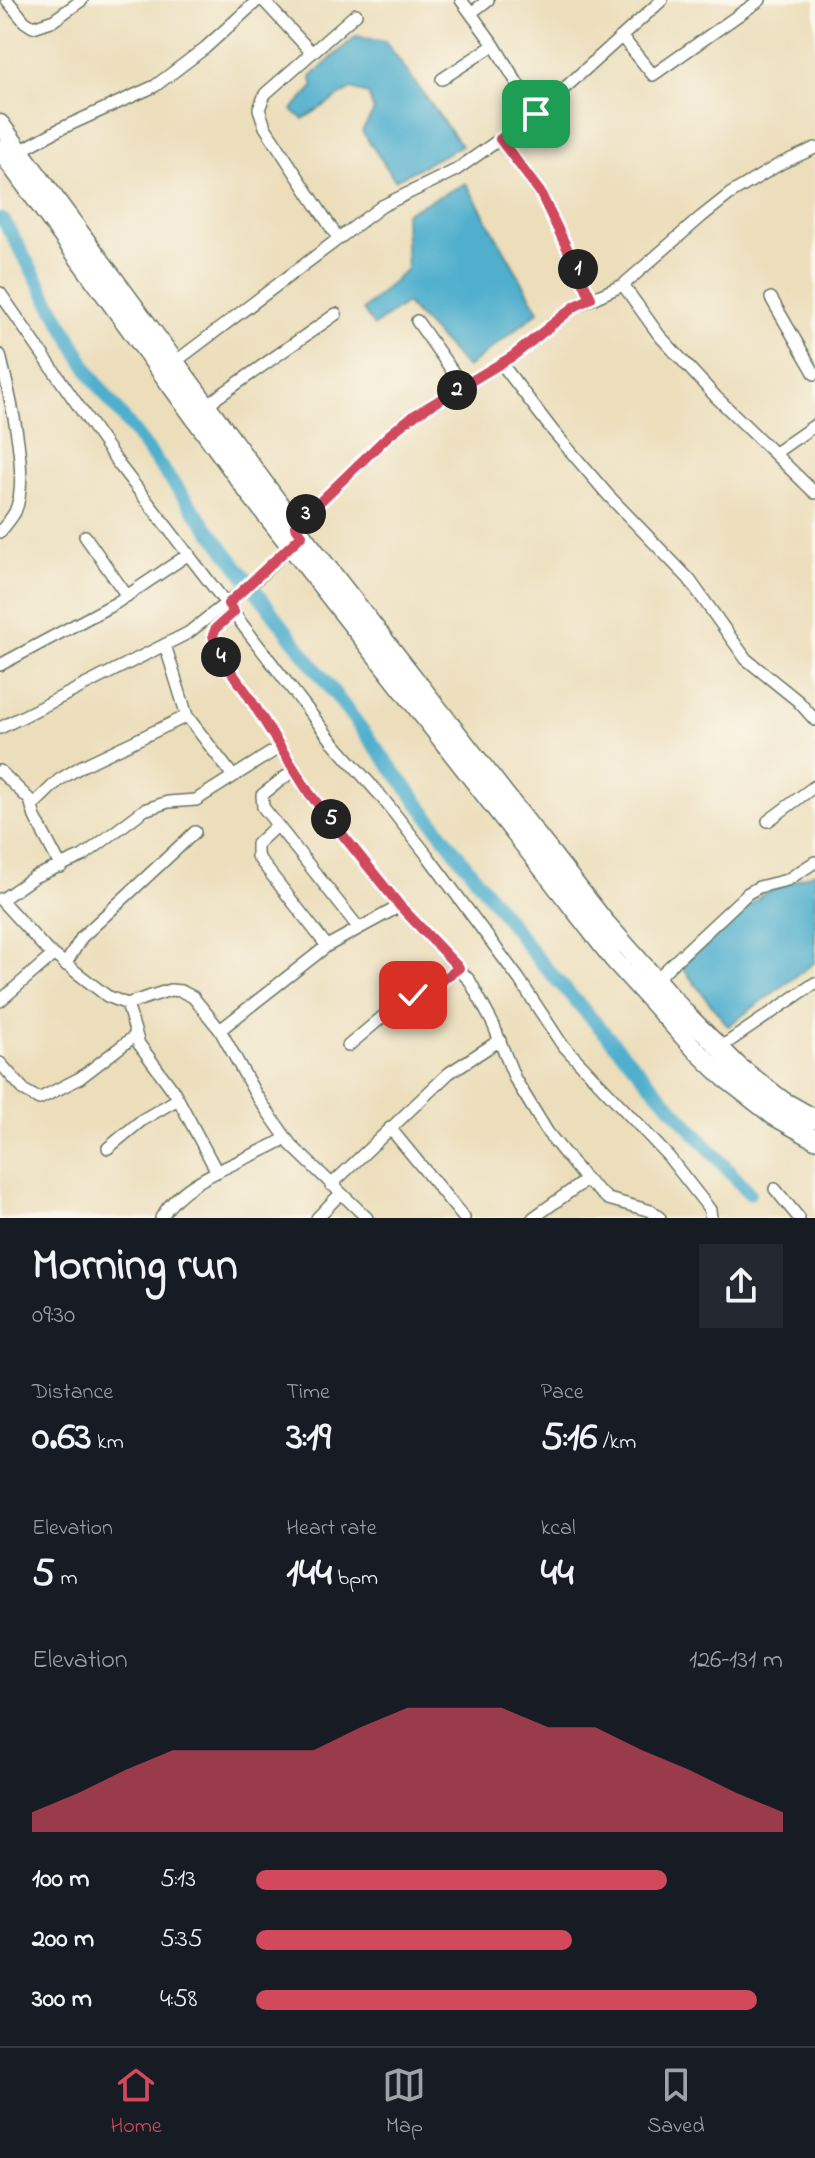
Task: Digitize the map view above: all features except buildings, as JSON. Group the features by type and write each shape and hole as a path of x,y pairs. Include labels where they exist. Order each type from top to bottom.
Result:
{"main road":[{"path":"0,124 168,368 206,436 296,535 349,624 634,983 725,1078 774,1116 815,1139"},
{"path":"0,150 168,368 205,406 296,535 655,980 760,1084 815,1119"}],"street":[{"path":"7,0 33,27 54,20 82,0"},
{"path":"20,151 60,129 155,86 260,0 312,53"},
{"path":"461,0 494,45 536,114"},
{"path":"471,13 488,0"},
{"path":"168,368 382,206 456,170 536,114 662,0"},
{"path":"622,37 653,75 760,0"},
{"path":"338,238 260,117 259,109 265,94 356,14"},
{"path":"442,79 494,45"},
{"path":"500,139 540,192 591,298"},
{"path":"652,1216 608,1199 586,1180 515,1079 479,995 459,968 400,906 309,793 212,641 216,628 233,605 389,435 413,416 501,363 574,307 623,285 730,194 780,164 815,148"},
{"path":"623,285 659,335 716,397 815,493"},
{"path":"0,293 120,466 233,605 332,741 427,855 519,979 567,1050 668,1156 710,1210 711,1218"},
{"path":"771,298 815,374"},
{"path":"205,406 336,314"},
{"path":"417,321 463,386"},
{"path":"0,355 17,438 21,479 15,511 0,532"},
{"path":"501,363 553,431 608,495 689,579 746,659 798,701 815,720"},
{"path":"775,453 815,425"},
{"path":"85,536 127,596"},
{"path":"0,665 127,596 189,554"},
{"path":"1,729 188,633 233,605"},
{"path":"165,645 187,716 233,776"},
{"path":"33,805 59,780 82,766 187,716"},
{"path":"280,747 196,800 168,802 144,810 97,847 61,867 34,877 0,899 19,923 53,955 107,996 127,1004 170,990 181,991 202,1007 220,1030 256,1095 286,1138 367,1218"},
{"path":"294,770 262,795 263,807 358,927"},
{"path":"0,771 33,805 35,817 61,867"},
{"path":"768,821 815,786"},
{"path":"277,825 257,844 257,856 327,946"},
{"path":"65,965 82,937 195,832"},
{"path":"655,980 748,893 787,880 815,862"},
{"path":"220,1030 327,946 400,906"},
{"path":"0,1001 53,955"},
{"path":"348,1046 400,1002 437,984 459,968"},
{"path":"721,1047 815,983"},
{"path":"127,1004 136,1035 178,1099 217,1172"},
{"path":"0,1063 25,1091 39,1099 80,1078 136,1035"},
{"path":"317,1218 336,1189 390,1128 449,1073 500,1040"},
{"path":"108,1148 142,1120 178,1099"},
{"path":"390,1128 464,1218"},
{"path":"161,1218 168,1207 192,1186 258,1155 286,1138"},
{"path":"533,1218 586,1180"},
{"path":"775,1189 799,1218"}],"water":[{"path":"356,36 385,41 461,146 395,180 362,131 374,111 368,94 351,89 303,119 292,110 314,86 311,77"},
{"path":"466,183 539,311 467,368 406,303 374,326 363,310 407,269 405,213"},
{"path":"815,872 815,962 728,1026 681,966 763,894"}],"waterway":[{"path":"0,219 4,221 92,377 537,958 749,1193"}],"route":[{"path":"413,995 437,984 459,968 400,906 309,793 212,641 216,628 234,612 228,604 302,535 295,526 389,435 413,416 513,356 574,307 591,298 540,192 500,139 536,114"}]}
